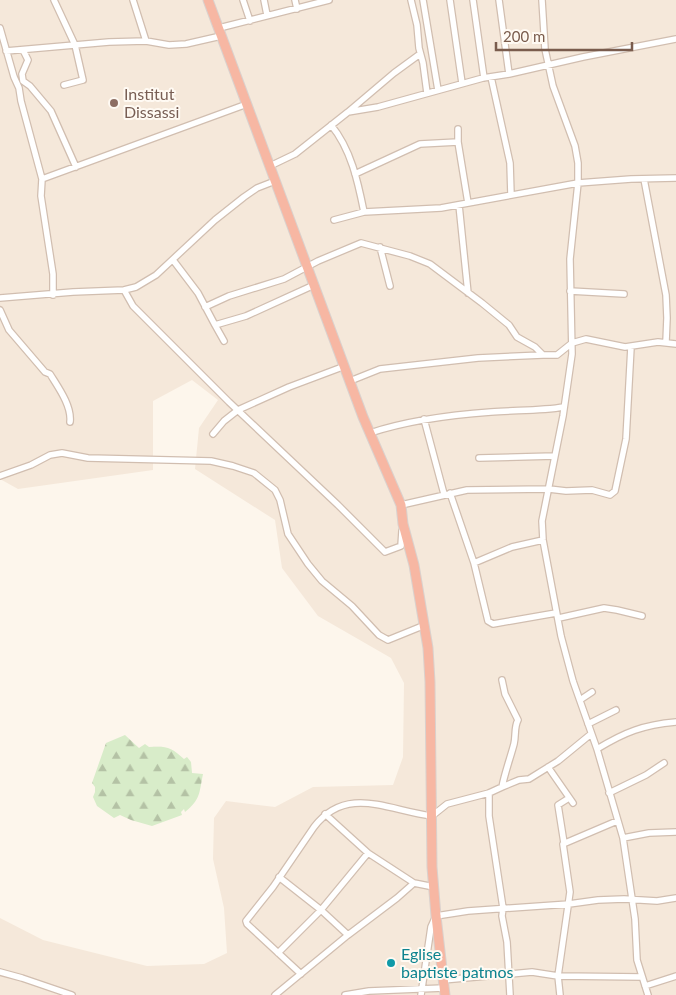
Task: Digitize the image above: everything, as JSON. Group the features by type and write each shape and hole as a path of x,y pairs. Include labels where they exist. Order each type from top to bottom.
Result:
{"highway":[{"path":"208,0 370,434 401,505 403,524 414,565 425,625 430,682 434,887 444,988"}],"street":[{"path":"54,0 74,45 83,80 64,85"},
{"path":"133,0 146,41"},
{"path":"243,0 250,21"},
{"path":"264,0 267,16"},
{"path":"295,0 297,9"},
{"path":"6,51 146,41 169,45 186,44 250,21 329,0"},
{"path":"411,0 417,25 427,93"},
{"path":"423,0 438,90"},
{"path":"450,0 462,83"},
{"path":"473,0 488,77 510,163 510,195"},
{"path":"499,0 509,74"},
{"path":"542,0 545,49 548,64 553,86 578,163 578,183 571,242 572,354 542,522 543,540 561,636 623,838 634,919 637,960 648,995"},
{"path":"0,28 19,88 42,179 41,196 53,274 53,295"},
{"path":"348,112 378,107 488,77 676,39"},
{"path":"23,50 28,60 22,74 23,81 30,86 51,111 76,167"},
{"path":"270,166 295,154 420,54"},
{"path":"42,179 247,104"},
{"path":"331,125 340,137 355,174 364,212"},
{"path":"458,129 458,142 468,203"},
{"path":"355,174 420,144 458,142"},
{"path":"334,220 364,212 441,208 578,183 676,178"},
{"path":"644,179 666,295 668,318 666,342"},
{"path":"0,298 124,290 149,280 215,220 244,197 257,188 275,181"},
{"path":"458,205 468,293"},
{"path":"205,306 229,296 284,279 361,243 410,256 430,264 509,325 517,337 535,347 543,355"},
{"path":"380,247 390,286"},
{"path":"173,260 198,293 224,341"},
{"path":"215,325 246,316 314,285"},
{"path":"124,290 133,306 385,552 401,546 403,524"},
{"path":"570,292 624,294"},
{"path":"0,310 8,330 40,366 50,374 66,402 70,422"},
{"path":"350,381 380,369 478,358 557,355 572,343 586,339 622,346 658,342 676,344"},
{"path":"401,505 467,490 592,490 610,495 615,491 626,439 631,346"},
{"path":"213,434 224,421 238,410 285,389 345,366"},
{"path":"370,434 394,425 424,419 564,407"},
{"path":"424,419 447,494 474,563 488,622 493,624 604,608 642,616"},
{"path":"0,476 31,465 50,455 62,453 88,458 211,461 254,473 275,490 280,500 288,534 308,564 322,581 352,606 379,635 388,640 425,625"},
{"path":"479,458 555,456"},
{"path":"474,563 512,547 543,540"},
{"path":"502,680 505,694 518,720 515,724 514,743 502,787"},
{"path":"580,700 592,692"},
{"path":"588,724 616,710"},
{"path":"596,749 629,732 651,724 676,722"},
{"path":"301,974 246,923 325,814 336,808 357,802 388,806 412,814 432,816 447,804 489,793 519,780 529,779 558,761 591,734"},
{"path":"609,793 664,764"},
{"path":"548,767 571,801 558,805 570,889 558,976 560,995"},
{"path":"489,793 488,816 507,942 510,995"},
{"path":"325,814 368,853 414,882 434,887"},
{"path":"564,843 617,822"},
{"path":"623,838 676,832"},
{"path":"278,953 321,910 368,853"},
{"path":"279,877 321,910 348,935"},
{"path":"274,995 397,898 414,882"},
{"path":"421,992 431,927 436,916 598,900 657,901 676,898"},
{"path":"0,972 72,995"},
{"path":"345,995 369,991 421,992 508,974 532,972 558,976 642,977"},
{"path":"646,986 676,976"},
{"path":"283,989 287,995"}],"shaded area":[{"path":"0,0 676,0 676,995 0,995 0,918 43,940 147,966 204,964 227,953 224,908 213,859 214,818 226,801 275,807 313,787 393,785 403,757 404,683 391,658 318,616 282,568 275,520 195,469 199,428 218,400 192,380 153,401 153,470 18,489 0,479"}],"green space":[{"path":"125,735 139,748 145,744 149,747 165,747 176,752 184,759 187,757 191,762 192,773 203,774 197,799 185,812 184,809 181,812 182,815 152,826 120,815 114,818 97,806 93,797 95,787 92,783 106,743"}],"place":[{"name":"Institut Dissassi","path":"114,103"},
{"name":"Eglise baptiste patmos","path":"391,963"}]}
